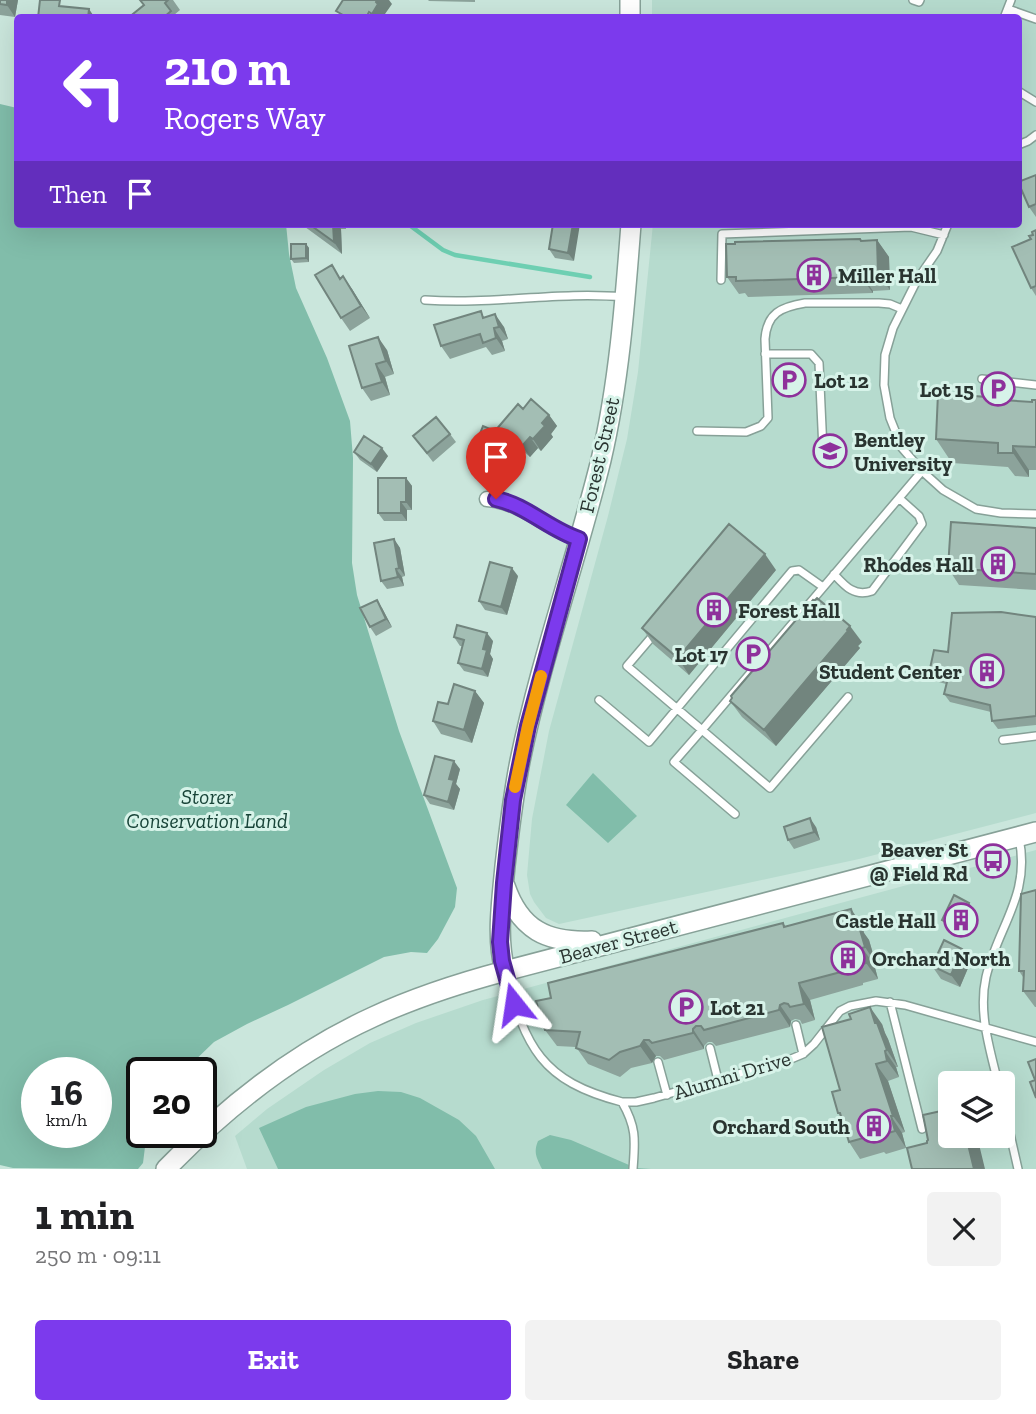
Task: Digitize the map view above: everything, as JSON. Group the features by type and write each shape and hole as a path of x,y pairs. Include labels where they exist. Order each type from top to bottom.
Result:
{"street":[{"name":"Forest Street","path":"505,971 500,942 512,808 524,745 608,424 617,369 631,228"},
{"path":"487,499 514,505 564,534 579,539"},
{"name":"Beaver Street","path":"166,1169 203,1133 253,1091 293,1063 338,1035 408,1002 505,971 1027,835"},
{"path":"504,883 513,906 524,921 548,936 579,942 642,935"}],"lane":[{"path":"914,0 920,0"},
{"path":"1006,14 1011,0"},
{"path":"1008,9 1036,19"},
{"path":"721,279 722,234 884,228"},
{"path":"915,228 944,235"},
{"path":"947,228 937,251 917,280 893,328 885,355 884,385 890,418 902,448 943,490 976,509 1036,514"},
{"path":"425,300 481,301 590,295 625,297"},
{"path":"697,430 746,432 761,426 768,418 766,327 772,317 794,305 805,303 879,303 902,309"},
{"path":"765,354 811,354 819,363 823,450"},
{"path":"982,379 1036,385"},
{"path":"735,814 674,762 922,471"},
{"path":"834,575 849,590 863,594 872,591 922,524 919,516 899,498"},
{"path":"599,700 649,742 792,571 799,570 823,587"},
{"path":"662,625 627,666 770,788 848,697"},
{"path":"1003,740 1036,736"},
{"path":"995,1071 986,1029 983,993 992,958 1015,903 1027,835"},
{"path":"505,971 524,1031 545,1064 578,1087 597,1096 622,1102 633,1125 633,1169"},
{"path":"890,1002 922,1129"},
{"name":"Alumni Drive","path":"622,1102 636,1102 667,1095 791,1059 803,1054 814,1044 840,1011 861,1003 890,1002 1036,1042"},
{"path":"796,1025 803,1054"},
{"path":"710,1048 718,1080"},
{"path":"658,1062 667,1095"},
{"path":"1013,1148 1018,1169"}],"shaded area":[{"name":"Bentley University","path":"652,0 1036,0 1036,813 859,859 559,924 546,918 530,894 527,875 532,819 549,731 627,439 638,372 653,228 1022,228 1022,14 652,14"},
{"path":"1036,850 1036,1169 247,1169 235,1136 267,1109 324,1070 370,1043 416,1023 483,1000"}],"green space":[{"name":"Storer Conservation Land","path":"0,104 14,107 14,228 286,228 296,288 327,358 350,421 353,458 352,563 357,595 399,731 457,888 455,907 438,939 427,953 411,952 384,957 247,1024 214,1042 198,1057 126,1057 126,1148 145,1148 143,1163 138,1169 13,1168 0,1165"},
{"path":"593,773 637,816 608,843 566,805"},
{"path":"378,1091 401,1092 420,1098 459,1120 476,1136 495,1169 278,1169 259,1128 306,1107"},
{"path":"550,1135 571,1140 636,1168 651,1169 542,1169 536,1149 538,1141"}],"building":[{"path":"0,0 7,0 7,5 0,4"},
{"path":"40,0 60,0 59,6 89,9 88,14 38,14"},
{"path":"140,0 168,0 165,3 171,11 168,14 133,14 144,5"},
{"path":"343,0 377,0 378,4 372,14 341,14 336,11"},
{"path":"1036,175 1036,204 1029,207 1022,191 1022,180"},
{"path":"315,228 333,228 334,242"},
{"path":"552,228 572,228 568,253 549,249"},
{"path":"1036,230 1036,286 1031,288 1012,247 1031,239 1029,236"},
{"path":"877,240 878,273 861,274 861,277 736,281 736,277 727,277 726,244"},
{"path":"291,244 306,244 306,258 291,259"},
{"path":"332,265 340,279 343,276 361,306 341,318 315,275"},
{"path":"481,311 483,318 495,314 499,327 494,328 496,338 483,343 480,334 441,346 434,325"},
{"path":"378,337 386,361 376,364 382,382 362,388 349,346"},
{"path":"938,393 986,399 1036,400 1036,447 1013,446 1013,453 998,453 998,443 936,439"},
{"path":"531,399 549,415 542,423 545,426 533,439 530,437 522,446 506,432 499,452 476,444 483,426 495,431 518,404 523,409"},
{"path":"436,417 450,434 427,453 413,436"},
{"path":"364,436 382,448 371,464 354,452"},
{"path":"378,478 406,478 406,502 401,502 401,513 378,513"},
{"path":"951,522 1036,528 1036,574 948,568"},
{"path":"729,524 765,554 678,658 642,628"},
{"path":"394,539 398,577 381,581 374,543"},
{"path":"490,562 512,568 501,607 479,601"},
{"path":"817,598 850,626 848,631 764,730 730,701 731,696"},
{"path":"377,600 386,619 370,627 360,608"},
{"name":"Student Center","path":"1001,612 1036,617 1036,716 992,721 990,705 944,694 948,678 929,673 934,650 948,652 952,613"},
{"path":"457,625 487,633 483,649 487,650 482,669 458,663 464,640 454,637"},
{"path":"454,684 475,691 464,730 433,721 438,702 448,704"},
{"path":"435,756 454,761 449,779 454,780 448,802 424,795"},
{"path":"810,818 814,832 788,840 784,827"},
{"path":"1036,890 1036,991 1023,991 1024,971 1019,971 1021,894"},
{"path":"954,895 969,903 956,927 942,920"},
{"name":"Lot 21","path":"851,909 865,947 862,948 866,963 799,983 804,1004 790,1007 784,1003 779,1010 704,1030 701,1026 696,1026 693,1033 652,1043 644,1040 640,1046 620,1052 609,1060 576,1048 580,1032 545,1030 536,1001 551,998 548,983 783,923 784,927"},
{"path":"944,940 962,949 951,975 932,966"},
{"path":"870,1007 887,1050 887,1061 876,1064 893,1116 895,1131 849,1142 832,1092 840,1090 822,1027 851,1019 849,1014"},
{"path":"1036,1059 1036,1098 1030,1082 1035,1080 1028,1062"},
{"path":"938,1112 938,1148 969,1148 974,1169 912,1169 907,1148 927,1143 928,1140 923,1115"}],"waterway":[{"path":"413,228 443,250 455,255 590,277"}],"slow traffic":[{"path":"515,787 541,676"}],"place":[{"name":"Miller Hall","path":"814,275"},
{"name":"Lot 12","path":"789,380"},
{"name":"Lot 15","path":"998,389"},
{"name":"Bentley University","path":"830,451"},
{"name":"Rhodes Hall","path":"998,564"},
{"name":"Forest Hall","path":"714,610"},
{"name":"Lot 17","path":"753,654"},
{"name":"Student Center","path":"987,671"},
{"name":"Beaver St @ Field Rd","path":"993,861"},
{"name":"Castle Hall","path":"961,920"},
{"name":"Orchard North","path":"848,958"},
{"name":"Lot 21","path":"686,1007"},
{"name":"Orchard South","path":"874,1126"}],"route":[{"path":"496,499 514,505 564,534 579,539 528,726 508,835 500,942 502,961 514,1004"}]}
